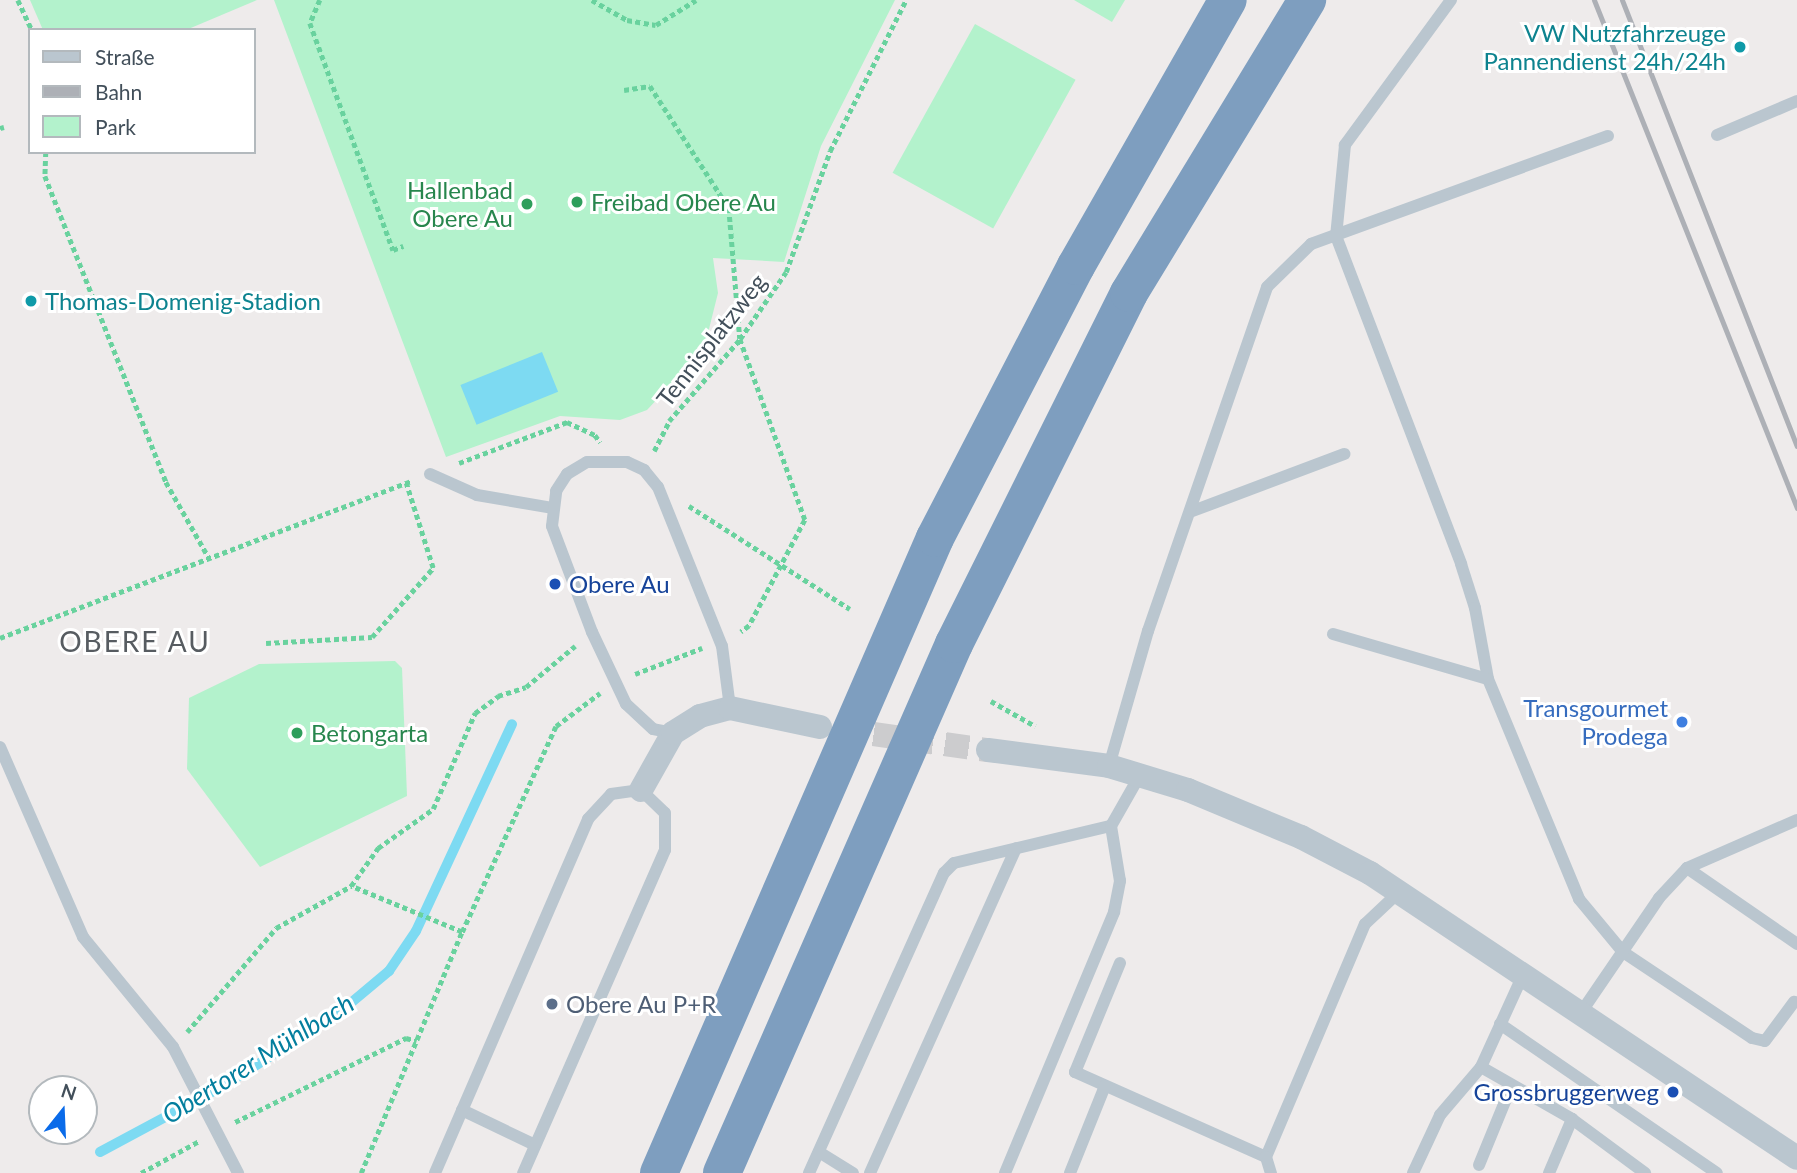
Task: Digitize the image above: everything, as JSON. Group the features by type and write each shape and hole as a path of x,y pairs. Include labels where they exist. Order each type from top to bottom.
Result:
{"highway":[{"path":"659,1173 935,538 1076,266 1228,0"},
{"path":"722,1173 954,644 1129,293 1307,0"}],"street":[{"path":"641,790 673,733 700,716 730,709 820,727"},
{"path":"988,750 1110,766 1235,807 1301,837 1399,892 1797,1158"}],"lane":[{"path":"1451,0 1345,145 1336,236 1461,565 1475,608 1488,679 1579,899 1623,951 1752,1038 1765,1041 1794,1002"},
{"path":"1717,135 1797,101"},
{"path":"1110,766 1148,631 1267,287 1311,244 1608,136"},
{"path":"1190,512 1344,454"},
{"path":"673,733 653,729 635,717 592,632 552,526 552,508 567,474 587,462 609,458 644,470 658,487 722,646 730,709"},
{"path":"430,474 477,495 552,508"},
{"path":"1333,634 1488,679"},
{"path":"0,747 83,937 173,1047 238,1173"},
{"path":"1004,1173 1114,912 1120,881 1111,826 1140,775"},
{"path":"435,1173 588,819 611,794 641,790 665,813 665,850 523,1173"},
{"path":"1580,1014 1623,951 1687,868 1797,820"},
{"path":"809,1173 944,873 954,863 1111,826"},
{"path":"870,1173 1016,848"},
{"path":"1687,868 1797,944"},
{"path":"1270,1173 1266,1157 1365,924 1399,892"},
{"path":"1120,963 1074,1072 1266,1157"},
{"path":"1413,1173 1440,1115 1481,1067 1523,975"},
{"path":"1500,1024 1717,1173"},
{"path":"1481,1067 1511,1087 1572,1119 1645,1173"},
{"path":"1070,1173 1105,1086"},
{"path":"1479,1165 1511,1087"},
{"path":"462,1110 535,1145"},
{"path":"1549,1173 1572,1119"},
{"path":"819,1152 853,1173"}],"path":[{"path":"18,0 31,28"},
{"path":"320,0 310,23 393,250 403,246"},
{"path":"592,0 627,20 656,25 696,0"},
{"name":"Tennisplatzweg","path":"644,470 669,421 740,339 786,272 830,151 906,0"},
{"path":"361,1173 462,932 556,726 615,682 701,648 722,646 749,626 805,520 740,339 729,208 650,86 624,90"},
{"path":"46,154 46,176 166,482 209,558"},
{"path":"0,638 567,422 595,435 609,458"},
{"path":"266,643 372,637 433,568 406,483"},
{"path":"658,487 850,609"},
{"path":"173,1047 276,929 351,886 378,848 433,808 475,713 498,696 526,687 592,632"},
{"path":"991,701 1048,734"},
{"path":"351,886 462,932"},
{"path":"141,1173 214,1126 406,1038 417,1041"}],"green space":[{"path":"30,0 257,0 191,28 42,28"},
{"name":"Freibad Obere Au","path":"274,0 895,0 821,146 784,262 713,258 718,293 704,349 647,410 620,420 560,416 446,457"},
{"path":"1074,0 1125,0 1112,22"},
{"path":"975,24 1076,80 993,228 893,173"},
{"name":"Betongarta","path":"395,661 402,668 407,796 260,867 187,769 189,698 259,664"}],"water":[{"path":"542,352 558,392 477,425 460,385"}],"waterway":[{"name":"Obertorer Mühlbach","path":"100,1152 225,1085 340,1012 389,971 416,931 512,724"}],"tunnel":[{"path":"838,729 988,750"}],"railway":[{"path":"1594,0 1797,508"},
{"path":"1622,0 1797,446"}],"place":[{"name":"VW Nutzfahrzeuge Pannendienst 24h/24h","path":"1740,47"},
{"name":"Freibad Obere Au","path":"577,202"},
{"name":"Hallenbad Obere Au","path":"527,204"},
{"name":"Thomas-Domenig-Stadion","path":"31,301"},
{"name":"Obere Au","path":"555,584"},
{"name":"Transgourmet Prodega","path":"1682,722"},
{"name":"Betongarta","path":"297,733"},
{"name":"Obere Au P+R","path":"552,1004"},
{"name":"Grossbruggerweg","path":"1673,1092"}],"district":[{"name":"OBERE AU","path":"135,641"}]}
